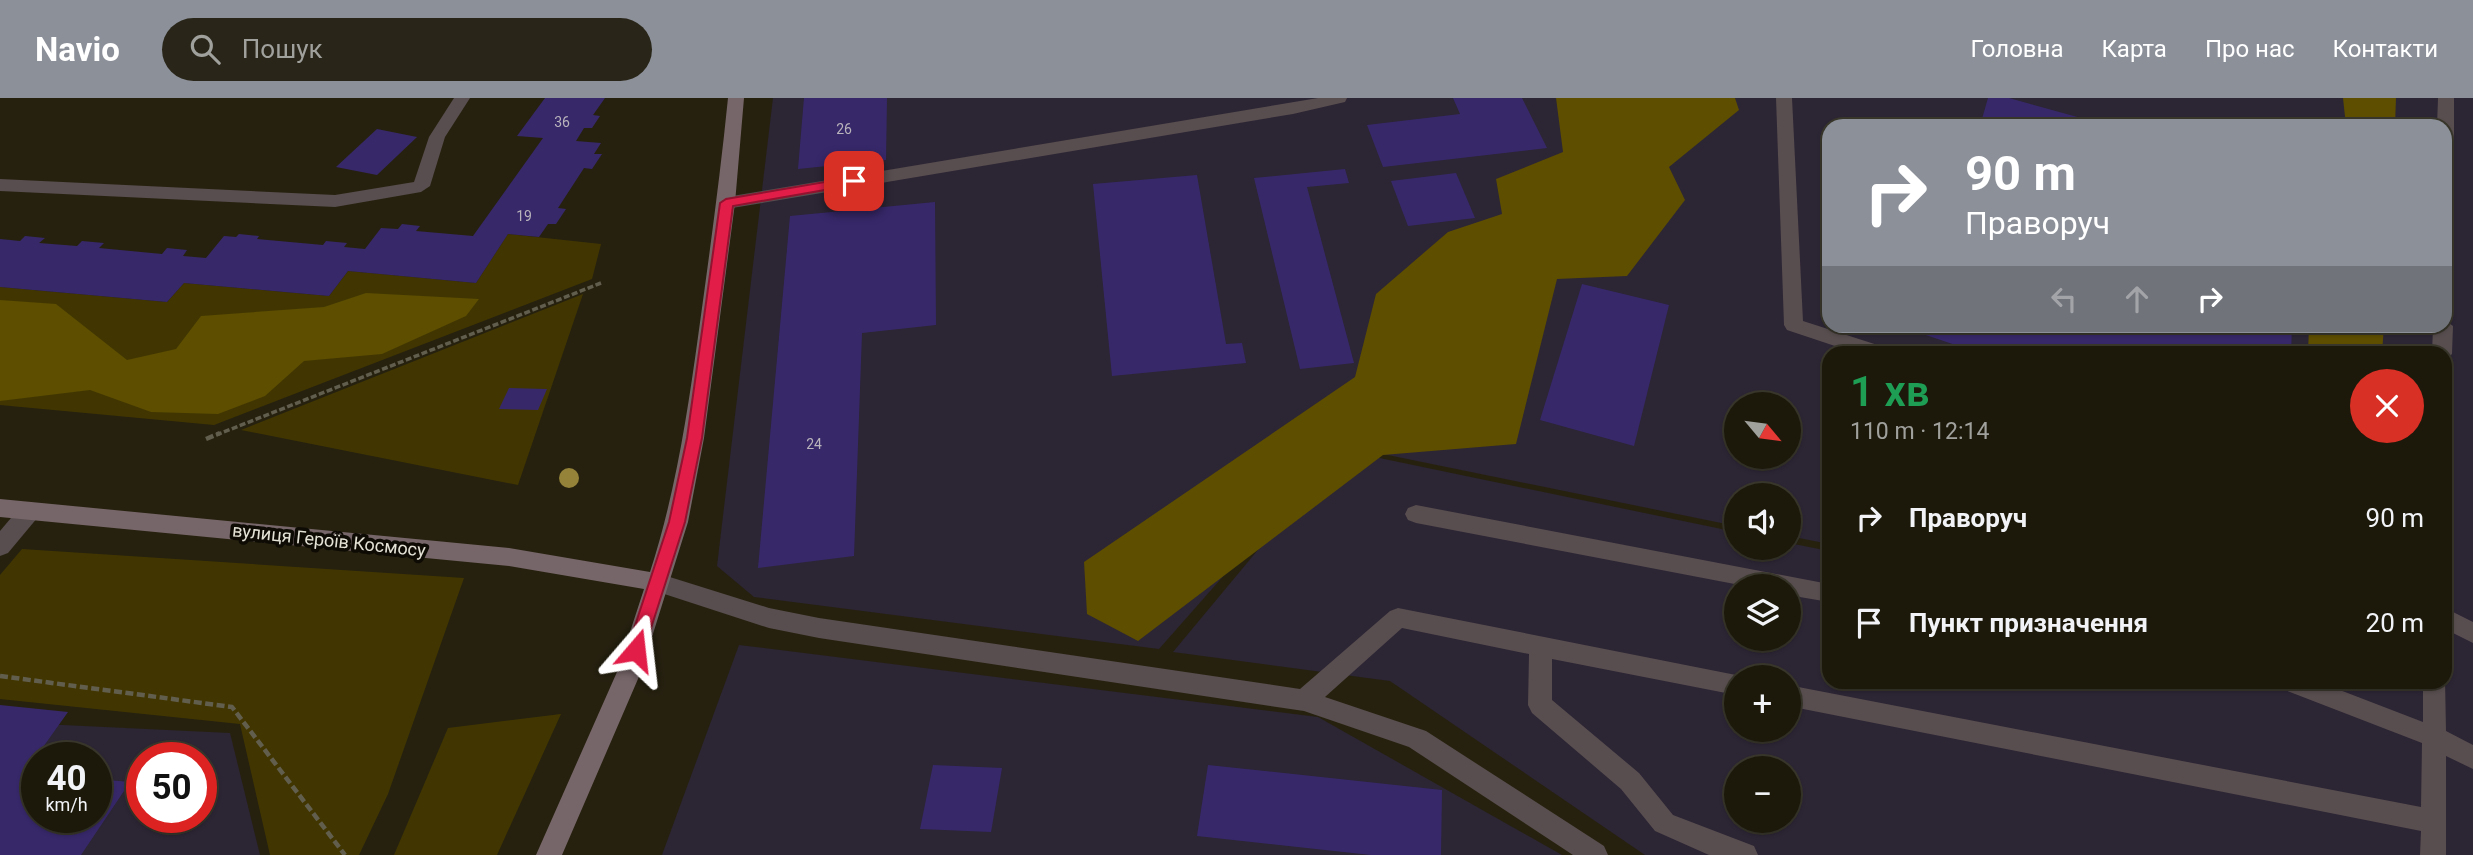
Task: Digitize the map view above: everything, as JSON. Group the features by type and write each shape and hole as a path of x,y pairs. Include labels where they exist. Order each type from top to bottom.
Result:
{"main road":[{"path":"549,855 629,672 677,522 694,438 726,203 736,98"},
{"name":"вулиця Героїв Космосу","path":"0,508 509,557 657,582"}],"lane":[{"path":"0,185 335,201 421,186 437,136 462,98"},
{"path":"726,203 1293,109 1339,98"},
{"path":"1784,98 1794,325 1858,346"},
{"path":"2446,98 2446,119"},
{"path":"0,547 30,511"},
{"path":"1416,514 1822,592"},
{"path":"657,582 769,618 1304,700 1417,739 1595,855"},
{"path":"1304,700 1398,618 1724,682"},
{"path":"2452,622 2473,633"},
{"path":"1541,646 1540,705 1630,781 1664,823 1731,852 1745,855"},
{"path":"2308,689 2434,737 2473,758"},
{"path":"2433,855 2431,821 2435,689"},
{"path":"1801,698 2431,821"}],"path":[{"path":"206,439 601,283"},
{"path":"0,676 232,708 345,855"}],"shaded area":[{"path":"773,98 2382,98 2380,119 1822,119 1822,333 2367,333 2367,346 1822,346 1822,543 1801,538 1801,483 1724,483 1724,524 1339,445 1159,649 754,597 717,566"},
{"path":"1556,98 1735,98 1739,110 1669,167 1685,200 1627,276 1557,279 1516,444 1383,455 1138,641 1087,614 1084,562 1355,377 1376,294 1448,232 1502,214 1496,179 1563,152"},
{"path":"2343,98 2396,98 2395,119 2345,119"},
{"path":"2393,98 2473,98 2473,855 1645,855 1390,681 1173,652 1341,450 1724,530 1724,560 1801,560 1801,545 1822,550 1822,689 2452,689 2452,346 2378,346 2378,333 2452,333 2452,119 2392,119"},
{"path":"508,234 601,244 592,279 214,425 0,405 0,287 167,302 184,283 329,296 348,271 476,283"},
{"path":"366,293 479,299 466,316 382,354 304,361 265,396 218,414 151,412 90,390 0,401 0,300 56,304 127,360 176,349 201,316 324,307"},
{"path":"583,294 518,485 241,430"},
{"path":"2309,333 2383,333 2383,346 2308,346"},
{"path":"22,549 464,578 388,794 359,855 270,855 240,724 0,699 0,575"},
{"path":"739,645 1318,717 1562,855 662,855"},
{"path":"561,714 497,855 394,855 448,728"},
{"path":"0,722 230,733 260,855 0,855"}],"building":[{"path":"545,98 605,98 593,115 600,116 592,128 584,128 576,141 601,143 594,154 602,154 592,169 584,168 558,208 566,209 556,224 548,224 539,237 508,234 476,283 348,271 329,296 184,283 167,302 0,287 0,239 20,241 25,236 45,238 39,243 77,246 82,241 104,243 99,248 162,254 167,248 187,250 183,256 206,258 224,236 236,237 239,234 259,236 257,239 323,245 326,241 347,243 344,247 365,249 381,228 398,229 402,224 420,226 416,231 473,236 543,138 517,136"},
{"path":"804,98 887,98 886,160 798,169"},
{"path":"1453,98 1522,98 1547,148 1383,167 1367,125 1460,114"},
{"path":"1988,98 2009,98 2085,119 1982,119"},
{"path":"377,129 417,137 377,175 336,167"},
{"path":"1345,169 1349,183 1307,187 1354,363 1300,369 1254,178"},
{"path":"1456,173 1475,218 1408,226 1391,181"},
{"path":"1197,175 1226,344 1242,343 1246,363 1112,376 1093,184"},
{"path":"935,202 936,325 862,333 854,556 758,568 790,216"},
{"path":"1582,284 1669,305 1634,446 1540,420"},
{"path":"1920,333 2292,333 2291,346 1958,346"},
{"path":"509,388 547,389 538,410 499,409"},
{"path":"0,705 68,712 47,742 21,742 21,833 96,833 81,855 0,855"},
{"path":"933,765 1002,768 991,832 920,829"},
{"path":"1208,765 1442,790 1441,855 1371,855 1197,836"},
{"path":"112,780 126,782 126,788 112,809"}],"route":[{"path":"636,650 677,522 694,438 726,203 854,181"}]}
